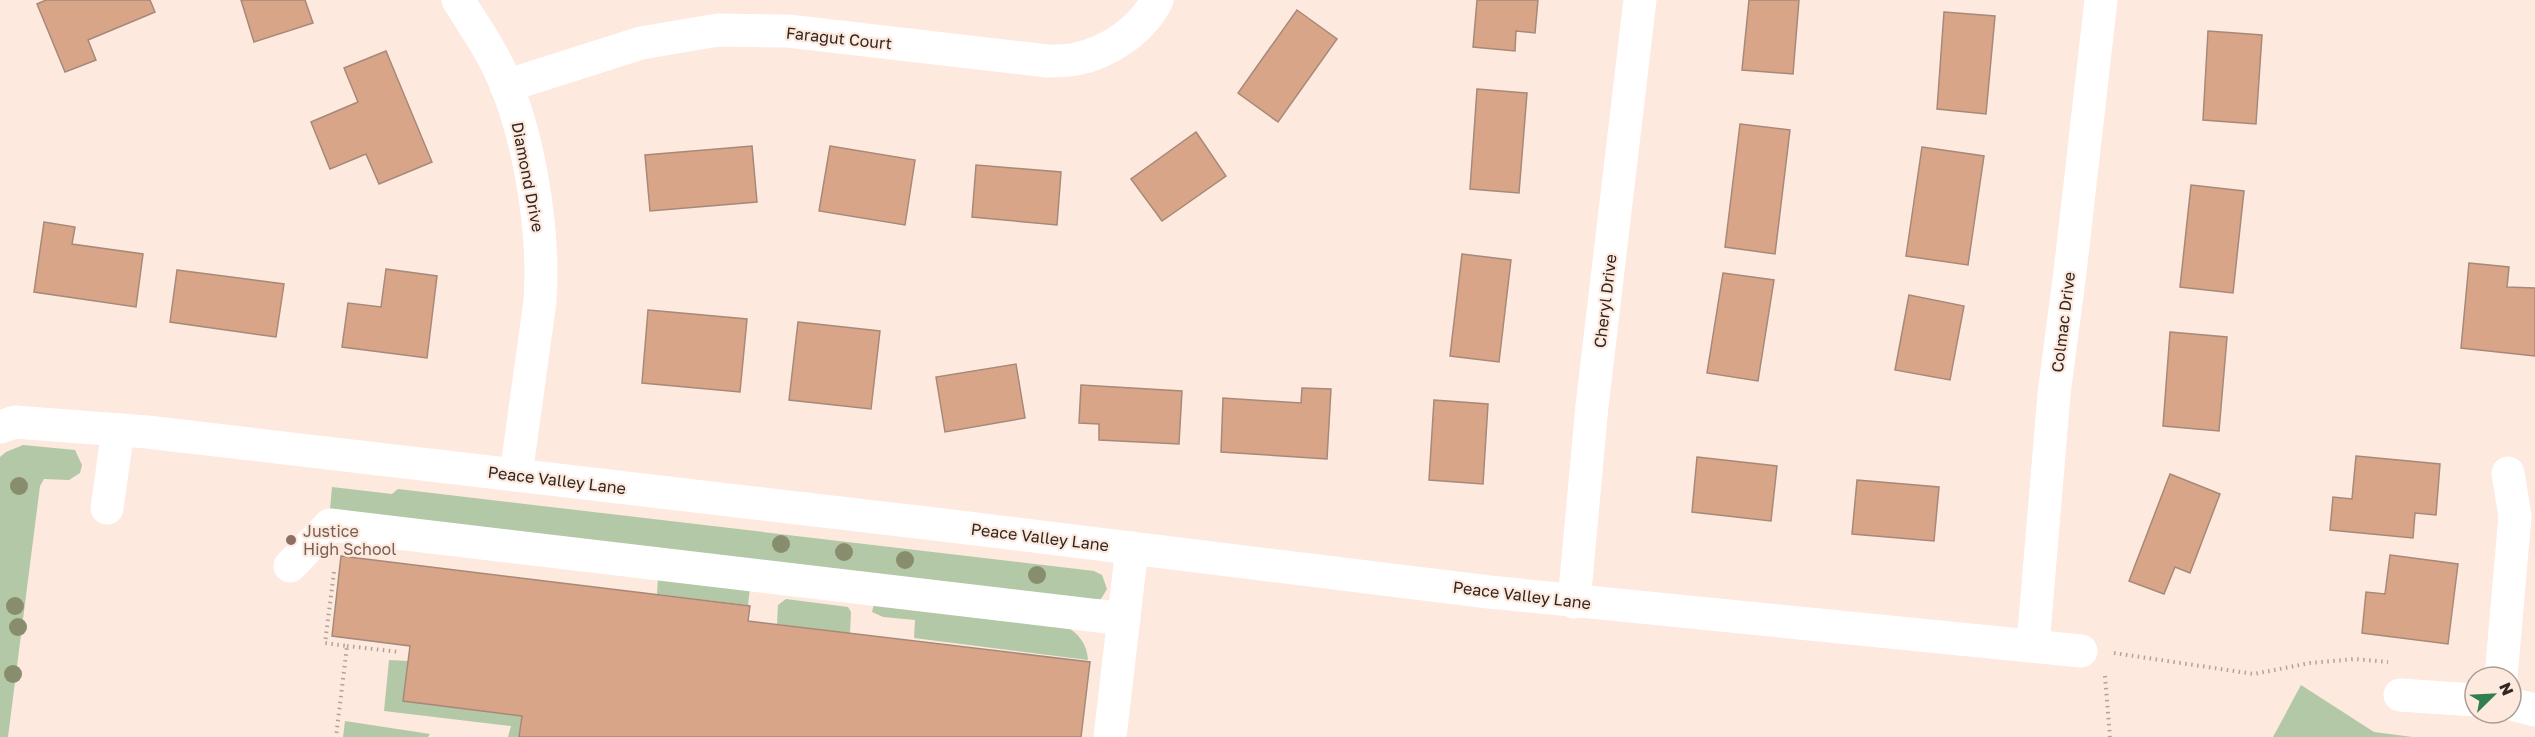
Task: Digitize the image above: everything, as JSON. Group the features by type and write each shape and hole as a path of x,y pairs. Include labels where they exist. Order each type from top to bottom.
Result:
{"street":[{"name":"Diamond Drive","path":"458,0 493,56 506,86 523,138 538,214 542,273 516,475"},
{"name":"Faragut Court","path":"506,86 641,42 718,30 788,31 1048,61 1076,59 1110,47 1130,34 1153,8 1157,0"},
{"name":"Cheryl Drive","path":"1574,602 1592,406 1640,0"},
{"name":"Colmac Drive","path":"2033,645 2054,394 2101,0"},
{"name":"Peace Valley Lane","path":"0,427 15,422 118,430 516,475 1574,602 2092,651"},
{"path":"107,508 118,430"},
{"path":"2501,665 2515,516 2508,473"},
{"path":"290,567 330,525 1125,619"},
{"path":"1110,737 1132,548"},
{"path":"2400,679 2463,697"}],"path":[{"path":"330,525 337,541 325,643 400,652"},
{"path":"336,737 347,646"},
{"path":"2092,651 2254,674 2310,663 2355,659 2400,679"},
{"path":"2105,672 2110,737"}],"green space":[{"path":"23,445 75,450 82,465 80,473 69,480 44,479 40,486 8,737 0,737 0,457"},
{"path":"332,487 392,494 398,489 1094,571 1102,575 1107,589 1101,599 1092,600 330,509"},
{"path":"658,578 750,588 748,605 657,594"},
{"path":"786,599 848,607 851,612 850,633 777,624 778,605"},
{"path":"874,604 1064,625 1081,639 1086,648 1088,660 914,638 915,620 883,617 872,612"},
{"path":"389,660 409,661 404,701 522,716 519,737 508,737 511,726 384,711"},
{"path":"2301,685 2374,732 2413,737 2273,737"},
{"path":"345,721 430,734 428,737 343,737"}],"building":[{"path":"46,0 150,0 155,12 88,40 96,60 65,72 37,4"},
{"path":"241,0 305,0 313,23 254,42"},
{"path":"1477,0 1538,0 1535,33 1516,31 1515,51 1473,47"},
{"path":"1749,0 1799,0 1793,74 1742,70"},
{"path":"1297,10 1337,39 1278,122 1238,93"},
{"path":"1944,12 1995,16 1986,114 1937,109"},
{"path":"2208,31 2262,35 2256,124 2203,120"},
{"path":"386,51 432,162 379,184 366,154 330,169 311,122 358,102 344,68"},
{"path":"1477,89 1527,93 1519,193 1470,189"},
{"path":"1740,124 1790,130 1775,254 1725,247"},
{"path":"1196,132 1226,176 1162,221 1131,179"},
{"path":"752,146 757,202 650,211 645,155"},
{"path":"830,146 915,160 905,225 819,211"},
{"path":"1922,147 1984,156 1968,265 1906,256"},
{"path":"976,165 1061,172 1057,225 972,217"},
{"path":"2191,185 2244,191 2233,293 2180,287"},
{"path":"44,222 75,227 72,244 143,254 136,307 34,292"},
{"path":"1462,254 1511,260 1499,362 1450,356"},
{"path":"2469,263 2509,267 2507,287 2535,288 2535,356 2461,348"},
{"path":"386,269 437,276 427,358 342,347 348,303 381,307"},
{"path":"177,270 284,284 276,337 170,322"},
{"path":"1723,273 1774,280 1758,381 1707,373"},
{"path":"1909,295 1964,306 1950,380 1895,370"},
{"path":"648,310 747,319 740,392 642,383"},
{"path":"798,322 880,331 871,409 789,400"},
{"path":"2170,332 2227,337 2219,431 2163,426"},
{"path":"1016,364 1025,418 945,432 936,377"},
{"path":"1081,385 1182,391 1179,444 1099,440 1099,424 1079,423"},
{"path":"1302,388 1331,389 1327,459 1221,452 1223,398 1301,403"},
{"path":"1434,400 1488,404 1483,484 1429,480"},
{"path":"2356,456 2440,464 2436,515 2415,513 2413,538 2330,530 2333,497 2352,499"},
{"path":"1697,457 1777,466 1771,521 1692,512"},
{"path":"2170,474 2220,494 2190,573 2175,567 2164,594 2129,581"},
{"path":"1857,480 1939,487 1934,541 1852,534"},
{"path":"2390,555 2458,564 2448,644 2362,633 2366,592 2385,594"},
{"path":"341,556 750,606 748,621 1090,662 1081,737 519,737 522,716 403,701 410,646 332,636"}],"place":[{"name":"Justice High School","path":"291,540"}]}
